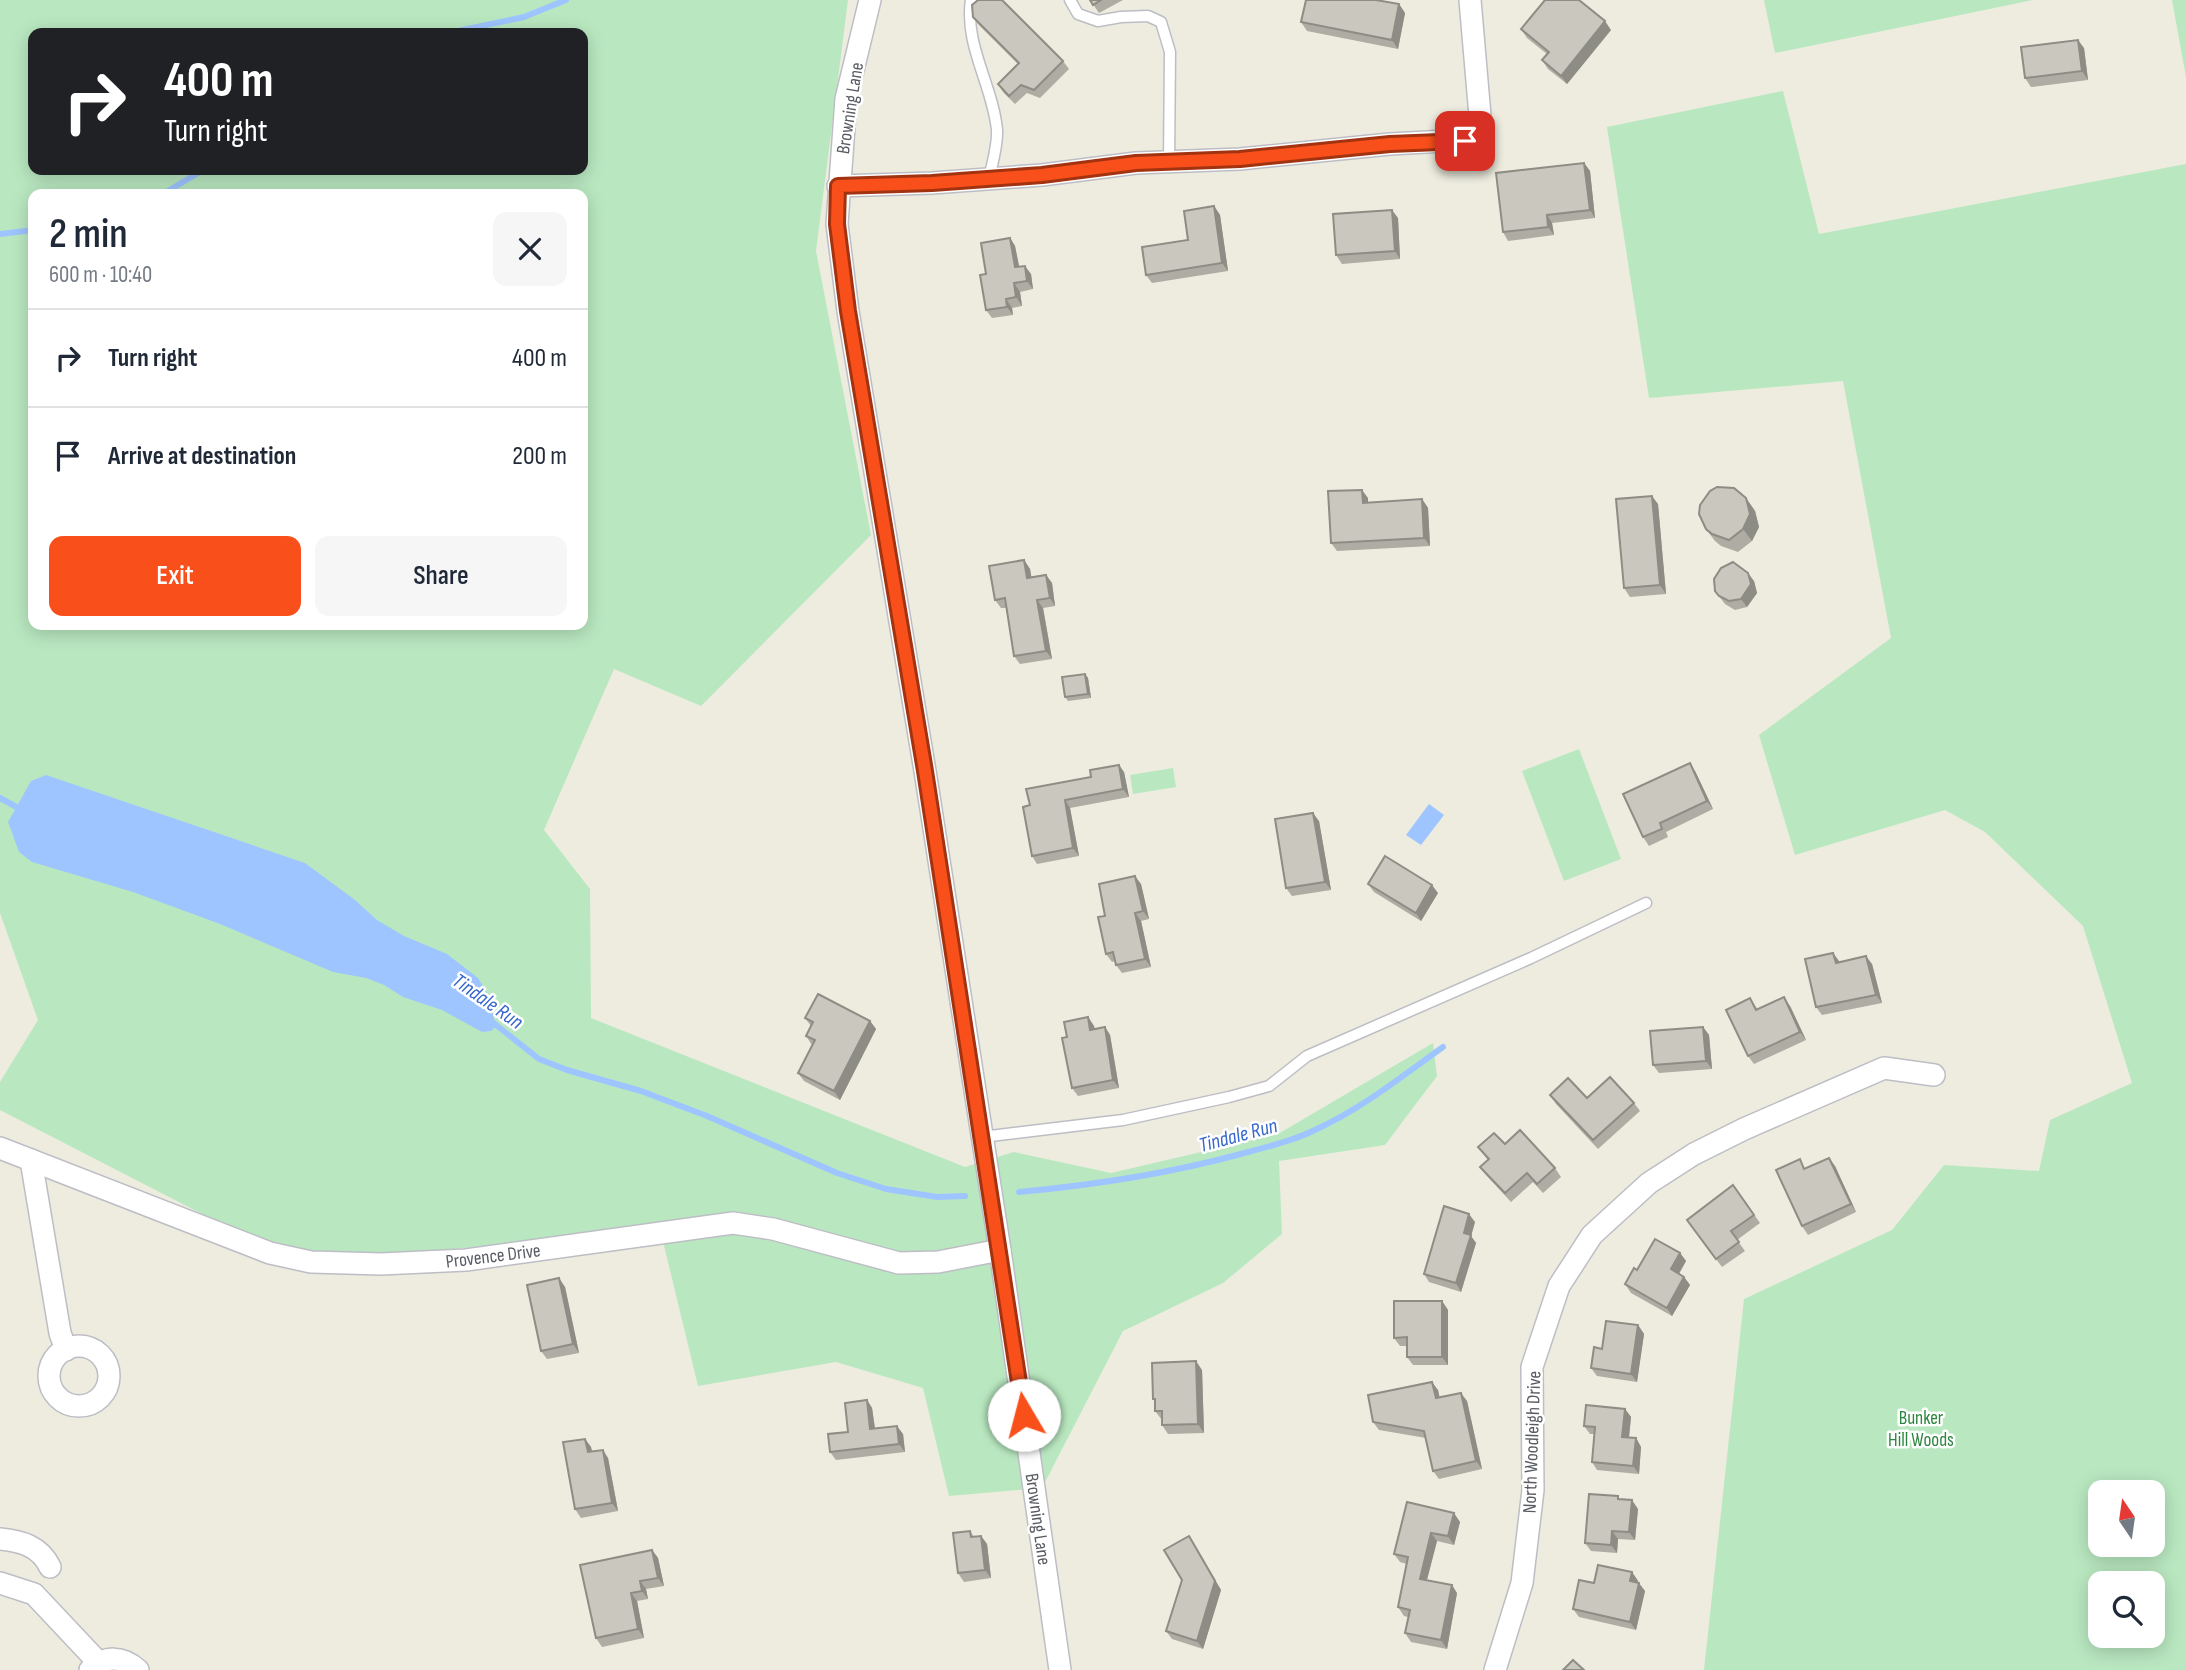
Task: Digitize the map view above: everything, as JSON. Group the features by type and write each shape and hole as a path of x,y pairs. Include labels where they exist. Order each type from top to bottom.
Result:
{"street":[{"name":"Browning Lane","path":"870,0 846,99 837,224 848,311 925,771 1000,1250 1060,1670"},
{"path":"838,186 989,179 1136,163 1240,159 1390,144 1482,139 1471,0"},
{"name":"North Woodleigh Drive","path":"1495,1670 1522,1583 1533,1490 1532,1367 1559,1286 1592,1236 1648,1183 1694,1154 1744,1129 1884,1068 1934,1075"},
{"name":"Provence Drive","path":"0,1147 270,1252 312,1262 381,1264 466,1260 733,1223 773,1229 899,1263 938,1262 1000,1250"},
{"path":"31,1160 60,1334 66,1350"},
{"path":"0,1539 22,1541 45,1555 50,1567"},
{"path":"0,1583 34,1594 94,1666 113,1658 129,1661 138,1670"}],"lane":[{"path":"971,0 973,44 991,93 998,132 989,179"},
{"path":"1070,0 1078,14 1098,21 1148,16 1161,22 1170,52 1169,162"},
{"path":"982,1137 1123,1121 1269,1086 1307,1056 1508,968 1646,903"}],"green space":[{"path":"0,0 848,0 816,251 871,535 701,706 614,669 544,830 590,889 591,1018 965,1167 1014,1152 1111,1173 1278,1134 1433,1043 1437,1076 1385,1145 1279,1161 1282,1234 1223,1283 1123,1331 1042,1488 949,1496 923,1388 836,1362 698,1386 660,1229 299,1264 0,1110 0,1082 38,1020 0,913"},
{"path":"1764,0 2033,0 1775,53"},
{"path":"2172,0 2186,0 2186,77"},
{"name":"Bunker Hill Woods","path":"1783,91 1819,234 2186,164 2186,1670 1704,1670 1744,1299 1892,1230 1944,1165 2039,1171 2050,1120 2132,1083 2083,926 1985,832 1945,810 1795,855 1759,735 1891,638 1843,381 1649,398 1607,127"},
{"path":"1579,749 1621,859 1564,881 1522,771"},
{"path":"1173,768 1176,787 1133,794 1130,775"}],"water":[{"path":"46,775 305,863 377,920 404,936 447,954 478,978 492,1001 495,1027 491,1031 482,1032 442,1010 403,997 366,978 333,972 220,924 133,892 32,862 19,852 8,822 31,781"},
{"path":"1429,804 1444,815 1421,845 1406,835"}],"building":[{"path":"978,0 1002,0 1063,61 1034,90 1021,85 1009,96 998,84 1019,63 973,17 972,5"},
{"path":"1306,0 1376,0 1399,4 1392,40 1301,22"},
{"path":"1545,0 1579,0 1605,21 1561,76 1542,60 1549,52 1521,29"},
{"path":"2078,40 2082,71 2025,78 2021,47"},
{"path":"1584,163 1590,210 1547,215 1548,227 1503,232 1496,173"},
{"path":"1214,206 1222,263 1146,275 1142,247 1188,240 1184,211"},
{"path":"1392,210 1395,251 1336,255 1333,214"},
{"path":"1010,238 1015,267 1025,266 1027,281 1014,283 1016,297 1006,299 1007,307 986,310 980,275 986,274 981,243"},
{"path":"1717,487 1734,488 1746,498 1750,514 1743,529 1729,540 1706,529 1699,514 1700,505 1710,491"},
{"path":"1362,490 1363,503 1422,499 1424,538 1331,543 1328,491"},
{"path":"1652,496 1660,585 1624,588 1616,499"},
{"path":"1024,560 1027,578 1046,575 1050,598 1037,600 1046,651 1014,656 1005,598 995,600 989,566"},
{"path":"1733,562 1748,573 1751,584 1741,599 1729,601 1715,591 1714,579 1721,568"},
{"path":"1085,674 1088,694 1065,697 1062,677"},
{"path":"1690,763 1707,801 1660,823 1662,829 1643,837 1623,794"},
{"path":"1119,765 1123,789 1065,800 1073,848 1032,856 1023,807 1030,805 1026,789 1091,777 1090,770"},
{"path":"1313,813 1325,882 1286,888 1275,819"},
{"path":"1385,856 1432,885 1416,913 1368,884"},
{"path":"1135,876 1143,911 1135,913 1145,959 1116,965 1113,952 1106,954 1098,917 1105,916 1099,884"},
{"path":"1833,953 1836,963 1866,956 1876,995 1816,1007 1805,959"},
{"path":"818,994 870,1021 834,1091 798,1073 815,1040 806,1036 813,1022 805,1018"},
{"path":"1784,997 1800,1032 1748,1056 1726,1010 1750,998 1756,1010"},
{"path":"1088,1017 1090,1030 1105,1027 1113,1080 1072,1088 1062,1038 1067,1037 1064,1022"},
{"path":"1703,1027 1706,1061 1653,1065 1650,1031"},
{"path":"1610,1077 1634,1103 1593,1140 1550,1095 1568,1078 1587,1098"},
{"path":"1520,1130 1555,1168 1537,1184 1527,1173 1505,1193 1480,1167 1489,1159 1478,1147 1494,1133 1505,1144"},
{"path":"1829,1158 1851,1204 1802,1226 1776,1170 1800,1159 1804,1169"},
{"path":"1733,1185 1754,1215 1731,1231 1739,1242 1716,1259 1687,1220"},
{"path":"1444,1206 1469,1214 1464,1233 1471,1235 1456,1283 1424,1274"},
{"path":"1655,1239 1680,1253 1671,1269 1684,1277 1667,1308 1625,1284 1634,1268 1637,1270"},
{"path":"559,1278 573,1344 541,1351 527,1285"},
{"path":"1394,1301 1442,1301 1442,1357 1407,1357 1407,1337 1394,1338"},
{"path":"1606,1321 1638,1325 1631,1374 1591,1368 1594,1347 1602,1349"},
{"path":"1196,1361 1198,1424 1162,1425 1162,1411 1155,1411 1153,1399 1152,1363"},
{"path":"1432,1382 1436,1398 1461,1393 1476,1461 1433,1471 1424,1431 1373,1422 1368,1395"},
{"path":"867,1400 870,1429 897,1426 899,1444 830,1452 828,1434 848,1432 845,1403"},
{"path":"1586,1405 1625,1409 1622,1437 1636,1438 1633,1466 1592,1462 1595,1427 1584,1426"},
{"path":"585,1439 588,1452 603,1450 612,1503 575,1509 563,1442"},
{"path":"1589,1494 1632,1500 1629,1532 1612,1531 1611,1545 1585,1543"},
{"path":"1407,1502 1454,1513 1448,1536 1431,1533 1420,1579 1452,1585 1441,1640 1405,1633 1410,1610 1398,1607 1408,1557 1394,1554"},
{"path":"970,1531 971,1537 981,1536 985,1570 958,1573 953,1533"},
{"path":"1189,1536 1215,1581 1197,1641 1166,1631 1182,1580 1164,1550"},
{"path":"652,1550 658,1578 640,1581 642,1591 631,1593 638,1629 596,1638 580,1565"},
{"path":"1598,1565 1632,1572 1630,1581 1639,1583 1630,1622 1573,1609 1579,1580 1594,1583"},
{"path":"1573,1660 1584,1670 1563,1670"}],"waterway":[{"path":"472,28 524,17 566,0"},
{"path":"171,189 195,175"},
{"path":"0,234 28,231"},
{"name":"Tindale Run","path":"0,798 20,809"},
{"name":"Tindale Run","path":"491,1021 539,1059 567,1070 641,1091 707,1116 837,1173 886,1189 937,1197 965,1196"},
{"name":"Tindale Run","path":"1019,1192 1158,1173 1289,1140 1350,1111 1443,1047"}],"route":[{"path":"1024,1415 925,771 848,311 837,224 838,186 932,183 1042,175 1136,163 1240,159 1390,144 1465,141"}]}
